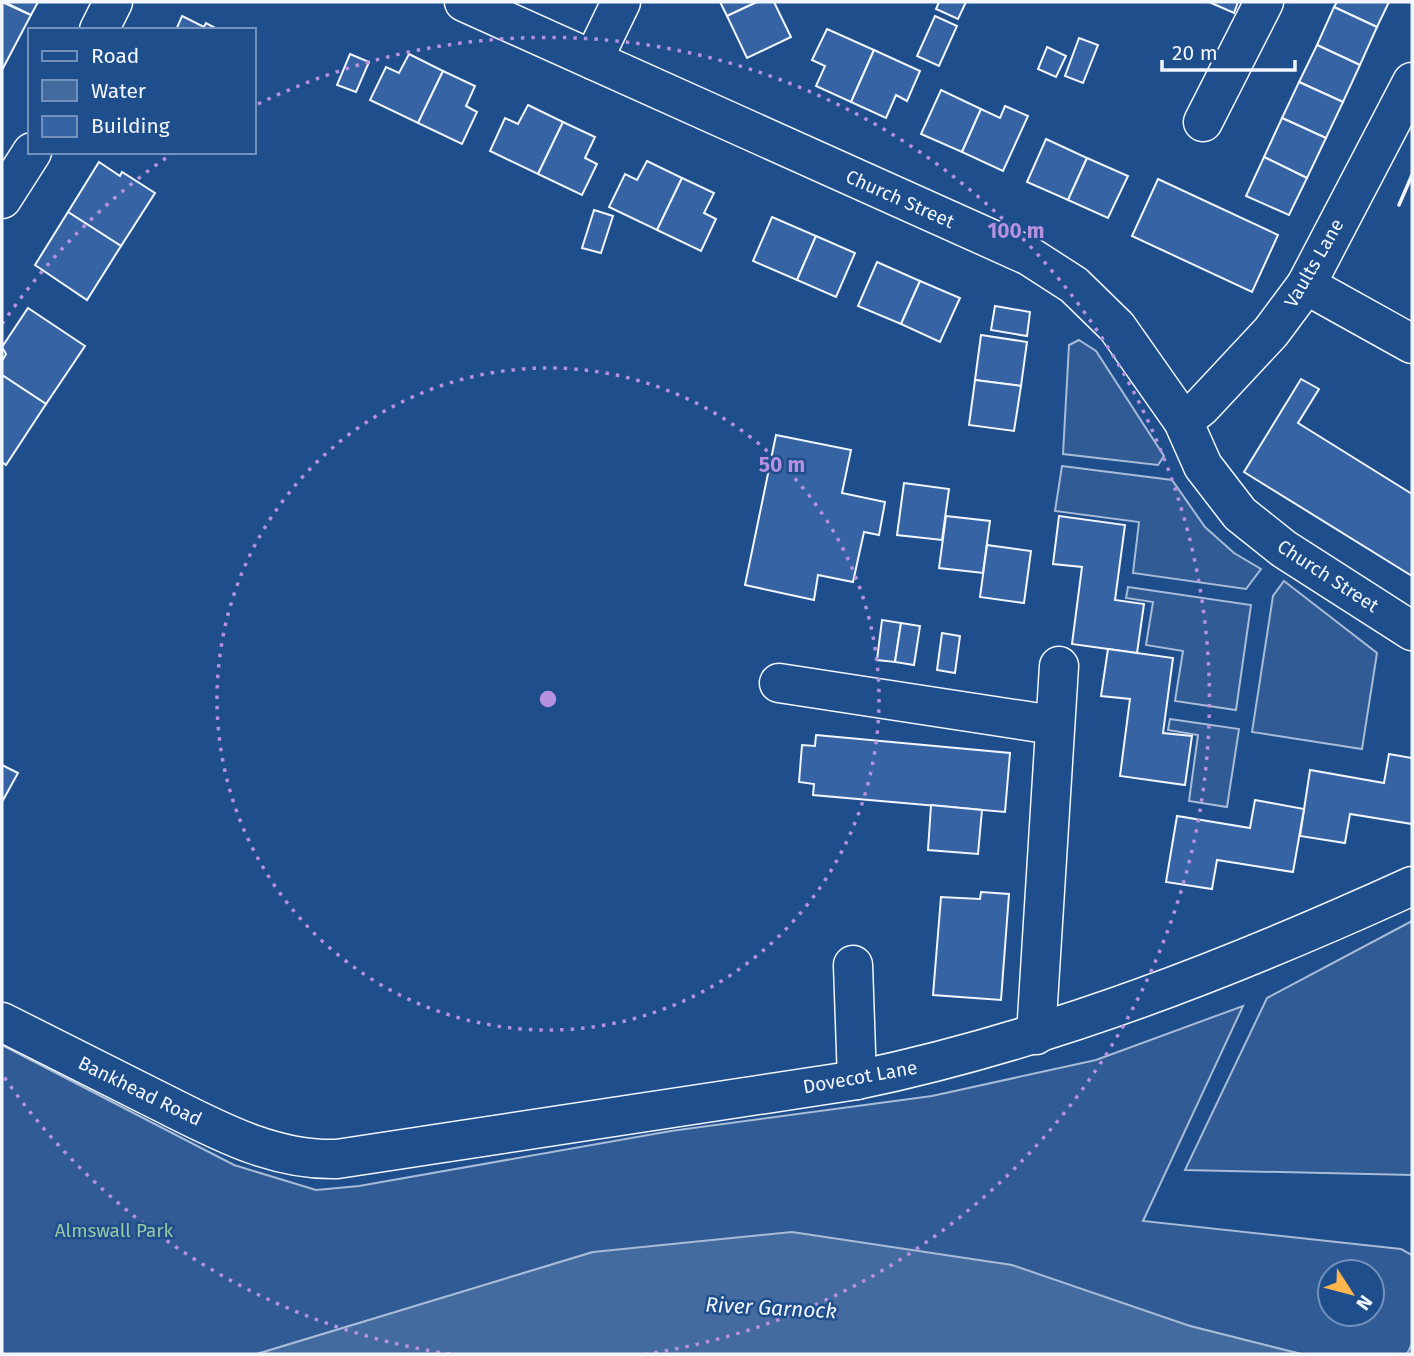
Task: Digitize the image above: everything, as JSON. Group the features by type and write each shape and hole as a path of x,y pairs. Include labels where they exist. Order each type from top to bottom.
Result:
{"street":[{"path":"100,28 113,2"},
{"name":"Church Street","path":"464,2 1029,256 1054,270 1074,285 1117,327 1183,421 1203,466 1240,514 1284,549 1412,631"},
{"path":"593,60 621,2"},
{"path":"1203,122 1264,2"},
{"name":"Vaults Lane","path":"1183,421 1201,407 1270,332 1306,285 1412,82"},
{"path":"2,199 31,154"},
{"path":"1306,285 1412,344"},
{"path":"1036,1035 1053,782 1053,724 1059,666"},
{"path":"779,683 1053,724"},
{"name":"Dovecot Lane","path":"280,1154 308,1160 337,1159 857,1080 939,1062 1036,1035 1286,944 1412,886"},
{"path":"853,965 857,1080"},
{"name":"Bankhead Road","path":"2,1022 228,1134 280,1154"}],"shaded area":[{"path":"1079,340 1096,351 1164,456 1158,465 1063,454 1069,345"},
{"path":"1062,466 1172,480 1205,527 1234,553 1261,569 1246,589 1133,573 1139,522 1055,511"},
{"path":"1284,581 1377,653 1362,749 1252,732 1273,596"},
{"path":"1128,587 1251,605 1236,710 1175,701 1183,651 1146,645 1153,602 1126,598"},
{"path":"1170,719 1239,729 1227,807 1189,801 1198,735 1168,730"},
{"path":"1412,921 1412,1175 1185,1170 1267,998"},
{"path":"1243,1006 1143,1221 1401,1249 1412,1255 1412,1344 1407,1354 1301,1354 1190,1326 593,1252 257,1354 2,1354 2,1045 234,1165 316,1190 359,1186 671,1131 932,1096 1096,1060"}],"water":[{"name":"River Garnock","path":"792,1232 1012,1265 1190,1326 1301,1354 257,1354 593,1252"}],"building":[{"path":"2,2 31,15 2,70"},
{"path":"4,2 38,2 31,15"},
{"path":"720,2 757,2 727,16"},
{"path":"757,2 774,2 791,37 747,58 727,16"},
{"path":"939,2 966,2 958,19 936,9"},
{"path":"1209,2 1238,2 1234,13"},
{"path":"1337,2 1389,2 1377,27 1334,7"},
{"path":"1334,7 1377,27 1360,65 1317,45"},
{"path":"182,16 204,27 206,23 215,28 177,28"},
{"path":"935,16 957,26 939,66 917,56"},
{"path":"827,29 874,50 851,102 816,86 825,66 812,60"},
{"path":"1079,38 1098,45 1083,83 1065,76"},
{"path":"1317,45 1360,65 1343,102 1299,82"},
{"path":"1047,47 1066,56 1056,77 1038,69"},
{"path":"874,50 920,71 907,101 896,95 886,118 851,102"},
{"path":"350,54 369,62 356,92 337,85"},
{"path":"409,54 443,71 418,123 370,100 386,67 399,73"},
{"path":"443,71 475,86 466,106 477,112 462,144 418,123"},
{"path":"1299,82 1343,102 1326,138 1282,118"},
{"path":"941,90 981,109 962,152 921,134"},
{"path":"528,105 563,122 538,174 490,151 505,118 518,124"},
{"path":"1005,106 1028,116 1003,171 962,152 981,109 1000,118"},
{"path":"1282,118 1326,138 1307,178 1264,157"},
{"path":"563,122 595,137 585,158 597,164 582,195 538,174"},
{"path":"1046,139 1087,158 1068,200 1027,182"},
{"path":"1264,157 1307,178 1289,215 1246,196"},
{"path":"1087,158 1128,176 1108,218 1068,200"},
{"path":"647,161 682,178 657,230 609,207 625,174 637,180"},
{"path":"99,162 120,176 122,172 155,193 121,246 68,212"},
{"path":"682,178 714,193 704,213 716,219 701,251 657,230"},
{"path":"1158,179 1278,235 1252,292 1132,236"},
{"path":"594,210 613,216 601,253 582,248"},
{"path":"68,212 121,246 87,300 35,265"},
{"path":"772,217 816,236 797,280 753,261"},
{"path":"816,236 855,253 836,297 797,280"},
{"path":"877,262 920,281 901,324 858,306"},
{"path":"920,281 960,298 940,342 901,324"},
{"path":"995,306 1030,312 1027,336 991,330"},
{"path":"28,308 85,346 46,404 2,375 2,361 6,354 2,347"},
{"path":"981,335 1027,342 1021,386 975,380"},
{"path":"2,375 46,404 6,465 2,462"},
{"path":"1301,379 1319,389 1298,423 1412,494 1412,576 1244,472"},
{"path":"975,380 1021,386 1014,431 969,425"},
{"path":"776,435 851,450 842,493 885,502 879,535 864,532 853,582 818,575 814,600 745,585"},
{"path":"904,483 949,489 942,540 897,535"},
{"path":"946,516 990,521 983,573 939,568"},
{"path":"1059,516 1125,525 1115,600 1144,604 1137,653 1072,644 1082,567 1053,564"},
{"path":"987,545 1031,551 1024,603 980,597"},
{"path":"882,620 901,623 895,662 877,660"},
{"path":"901,623 920,626 914,665 895,662"},
{"path":"942,633 960,636 955,673 937,670"},
{"path":"1108,649 1173,658 1163,733 1192,736 1185,785 1120,776 1130,699 1101,696"},
{"path":"816,735 1010,753 1005,812 813,795 814,784 799,782 802,745 815,746"},
{"path":"1389,754 1412,758 1412,824 1350,814 1345,843 1300,836 1310,770 1384,783"},
{"path":"2,765 18,773 2,802"},
{"path":"1255,800 1304,809 1293,872 1217,860 1212,889 1166,882 1177,816 1250,828"},
{"path":"931,805 982,810 978,854 928,850"},
{"path":"981,892 1009,894 1001,1000 933,995 941,897 980,899"}],"wall":[{"path":"1399,205 1412,175"}],"park label":[{"name":"Almswall Park","path":"114,1230"}]}
